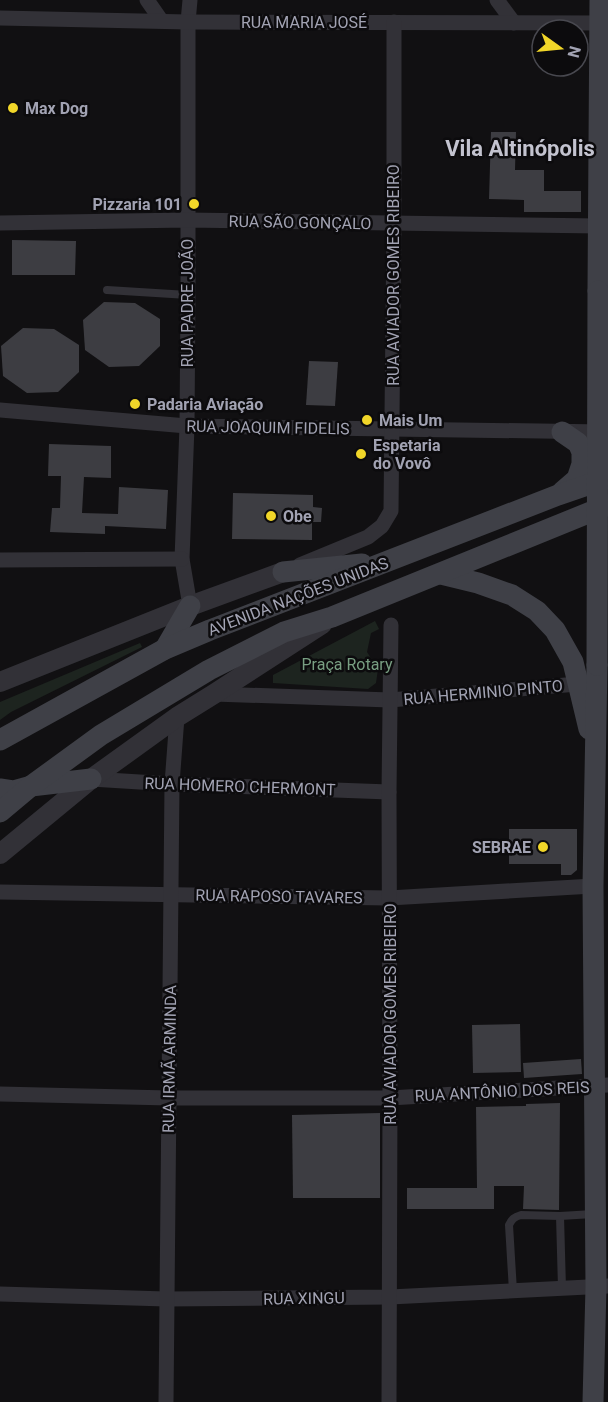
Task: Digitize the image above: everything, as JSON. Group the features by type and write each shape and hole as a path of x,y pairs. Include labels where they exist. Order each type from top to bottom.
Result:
{"main road":[{"path":"593,1402 602,1286 595,1214 601,1086 593,886 597,665 598,291 604,23 600,0"},
{"path":"558,495 577,479 582,464 582,452 578,443 562,432"},
{"name":"AVENIDA NAÇÕES UNIDAS","path":"0,740 165,649 608,477"},
{"name":"AVENIDA NAÇÕES UNIDAS","path":"0,812 31,786 101,735 209,670 284,632 332,617 608,505"},
{"path":"283,572 389,562"},
{"path":"441,574 478,583 512,595 537,611 555,630 573,662 596,758"},
{"path":"165,649 190,606"},
{"path":"0,789 13,791 31,786 92,779"}],"street":[{"path":"147,0 161,20"},
{"name":"RUA PADRE JOÃO","path":"190,0 188,21 187,426 182,560 190,606"},
{"path":"497,0 514,23"},
{"name":"RUA MARIA JOSÉ","path":"0,18 604,23"},
{"name":"RUA AVIADOR GOMES RIBEIRO","path":"382,526 391,511 394,22"},
{"name":"RUA SÃO GONÇALO","path":"0,223 187,220 599,226"},
{"name":"RUA JOAQUIM FIDELIS","path":"0,410 187,426 608,432"},
{"name":"AVENIDA NAÇÕES UNIDAS","path":"0,682 190,606 283,572 368,537 382,526"},
{"path":"0,560 182,560"},
{"name":"AVENIDA NAÇÕES UNIDAS","path":"0,854 92,779 177,717 332,617"},
{"name":"RUA AVIADOR GOMES RIBEIRO","path":"389,1402 391,625"},
{"name":"RUA HERMINIO PINTO","path":"390,700 577,684"},
{"path":"214,694 390,700"},
{"name":"RUA IRMÃ ARMINDA","path":"166,1402 172,784 177,717"},
{"name":"RUA HOMERO CHERMONT","path":"92,779 389,792"},
{"name":"RUA RAPOSO TAVARES","path":"0,892 389,898 593,886"},
{"name":"RUA ANTÔNIO DOS REIS","path":"0,1094 169,1098 390,1098 601,1086"},
{"name":"RUA XINGU","path":"0,1294 166,1299 390,1297 602,1286"}],"lane":[{"path":"107,290 188,295"},
{"path":"513,1291 509,1225 515,1216 595,1214"},
{"path":"560,1216 562,1288"}],"green space":[{"name":"Praça Rotary","path":"375,621 379,629 371,633 367,652 378,669 376,683 368,689 273,683 273,675"},
{"path":"140,643 142,647 11,712 0,720 0,702"}],"building":[{"path":"491,132 516,132 515,170 544,170 544,191 581,191 581,212 524,212 524,200 489,199"},
{"path":"12,240 76,241 75,275 12,275"},
{"path":"104,302 135,303 160,319 160,346 139,366 109,367 85,350 83,320"},
{"path":"23,328 54,329 79,345 79,372 58,392 27,393 3,376 1,346"},
{"path":"309,361 338,362 335,406 306,405"},
{"path":"49,444 111,446 111,478 84,477 82,513 118,514 119,487 168,490 166,529 105,526 105,534 50,532 52,508 60,508 61,476 48,476"},
{"path":"233,493 313,495 313,507 322,508 321,522 312,522 312,540 232,539"},
{"name":"SEBRAE","path":"509,829 577,829 577,870 571,875 561,875 561,864 509,864"},
{"path":"520,1024 521,1072 473,1073 472,1025"},
{"path":"581,1059 582,1074 524,1078 523,1063"},
{"path":"560,1103 559,1210 523,1209 524,1186 494,1186 494,1209 407,1209 407,1188 477,1188 476,1107"},
{"path":"380,1113 380,1198 293,1198 292,1115"}],"place":[{"name":"Max Dog","path":"13,108"},
{"name":"Pizzaria 101","path":"194,204"},
{"name":"Padaria Aviação","path":"135,404"},
{"name":"Mais Um","path":"367,420"},
{"name":"Espetaria do Vovô","path":"361,454"},
{"name":"Obe","path":"271,516"},
{"name":"SEBRAE","path":"543,847"}],"district":[{"name":"Vila Altinópolis","path":"520,148"}]}
